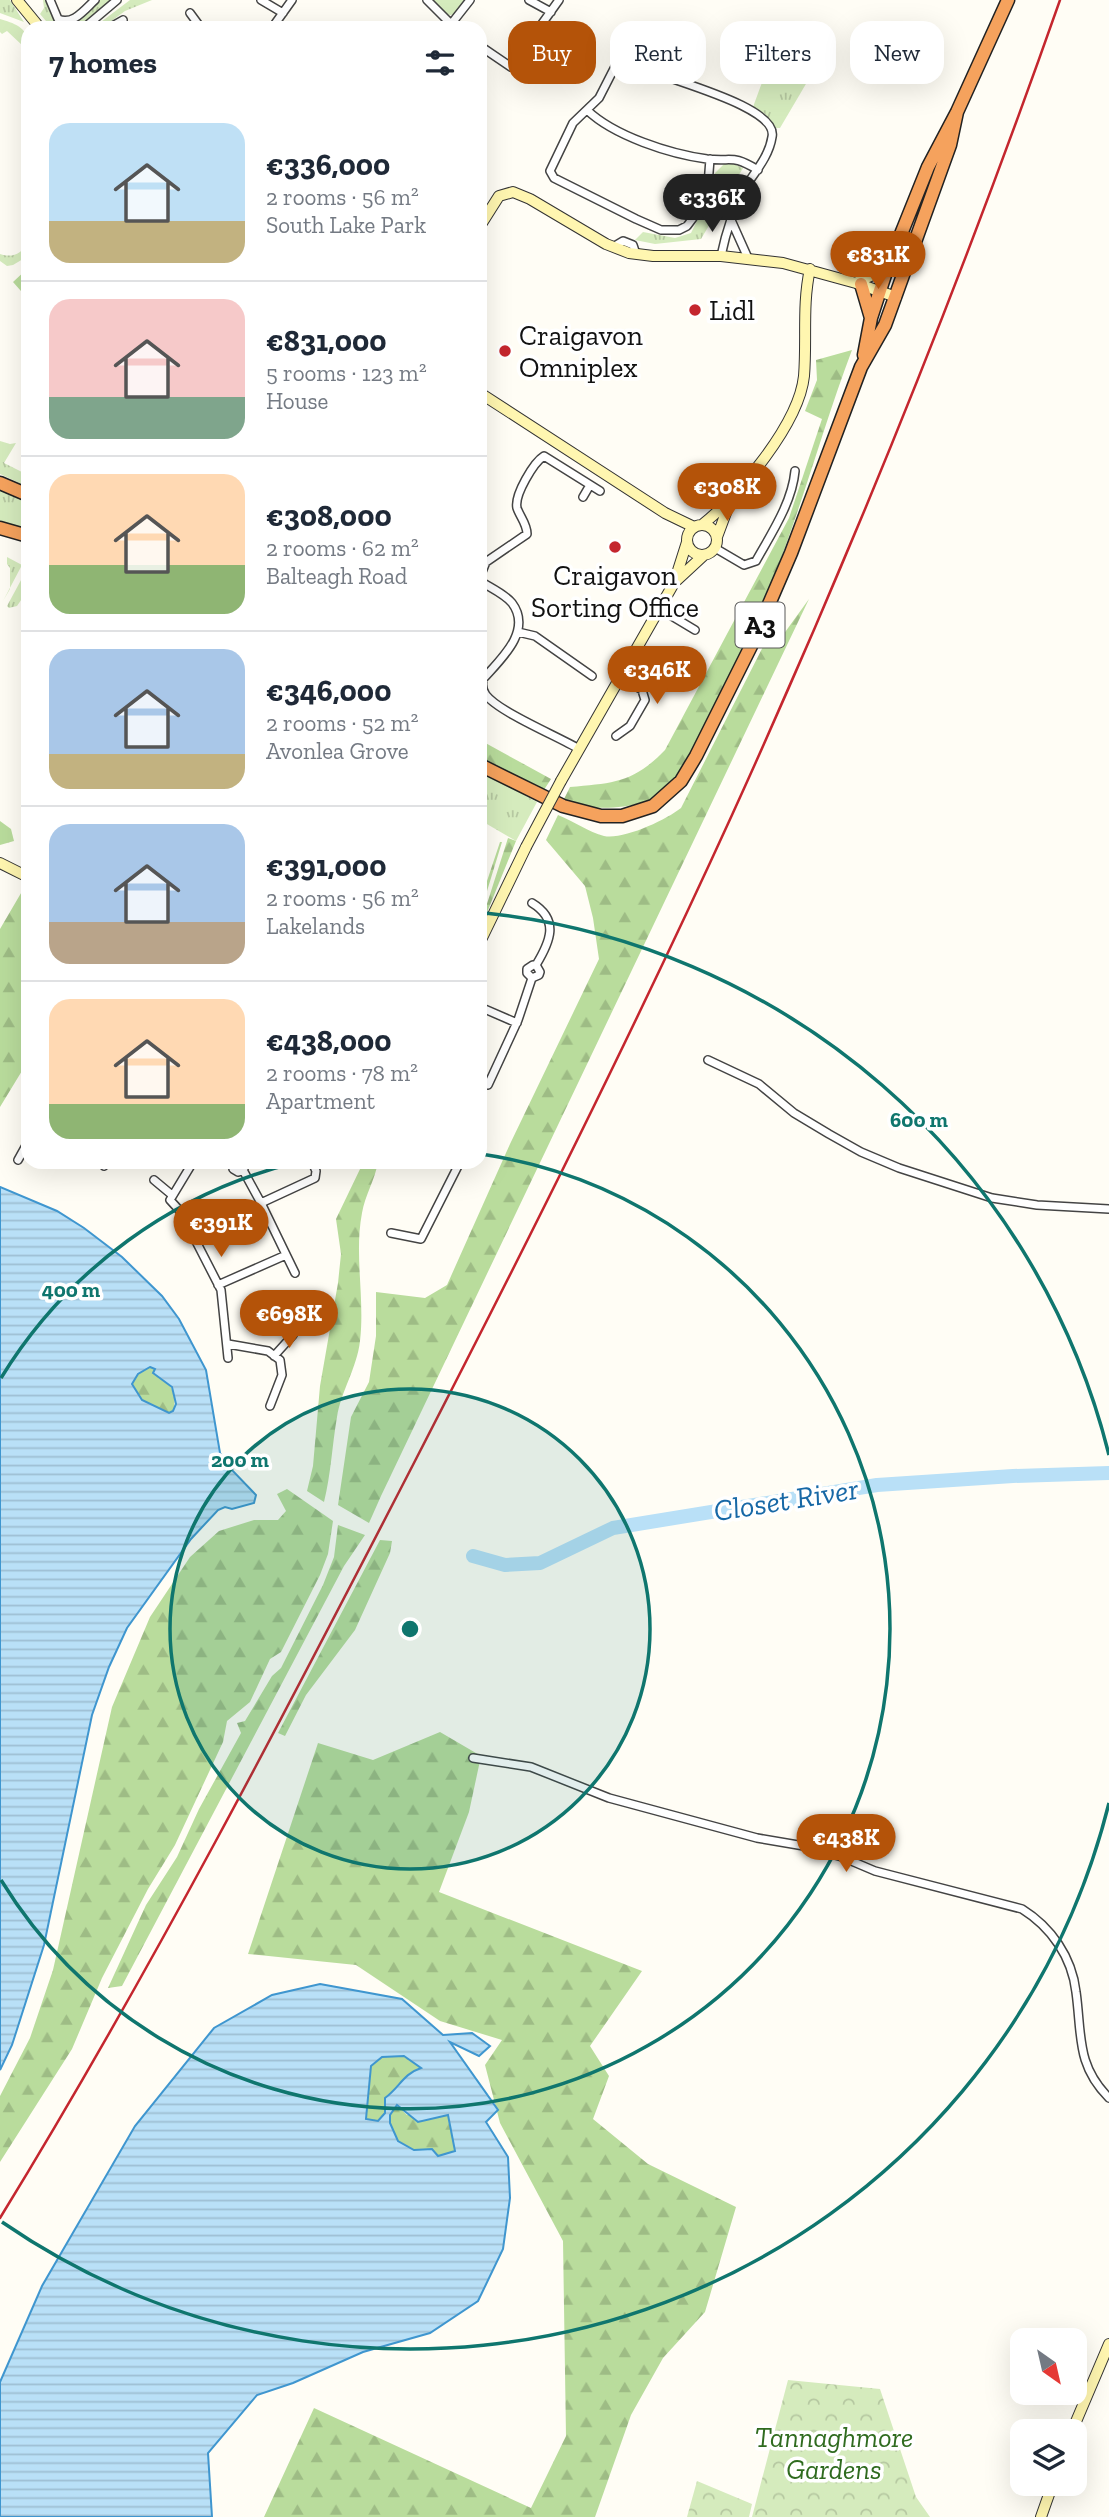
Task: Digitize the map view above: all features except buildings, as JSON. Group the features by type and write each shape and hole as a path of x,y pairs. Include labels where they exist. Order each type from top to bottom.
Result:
{"highway":[{"name":"A3","path":"487,769 536,794 583,813 622,816 653,806 687,773 751,646 791,553 861,367 884,325 888,294 887,269 928,167 957,112 1008,0"},
{"name":"A3","path":"861,367 871,318 888,294 950,145 957,112"},
{"path":"859,283 871,318"},
{"path":"0,483 21,492"},
{"path":"0,528 21,534"}],"street":[{"path":"17,0 34,21"},
{"path":"50,0 58,19 63,21"},
{"path":"70,21 95,0"},
{"path":"92,21 117,0"},
{"path":"261,0 284,13"},
{"path":"278,21 292,0"},
{"path":"427,0 445,21"},
{"path":"453,21 470,0"},
{"path":"529,0 551,12"},
{"path":"544,21 559,0"},
{"path":"190,13 194,21"},
{"path":"487,51 508,65"},
{"path":"710,159 708,185 693,218 687,226 679,230 662,230 649,225 554,177 550,171 573,122 599,98 622,54 648,70 722,96 763,117 771,127 773,135 758,170 745,188 730,219 721,256"},
{"path":"587,110 599,121 662,150 710,159 743,160 758,170"},
{"path":"487,215 499,196 513,192 613,247 636,254 748,258 810,269 888,294"},
{"path":"730,219 748,258"},
{"path":"487,928 561,781 674,583 687,539 698,526 731,499 763,458 794,410 804,376 805,299 810,269"},
{"path":"859,283 887,269"},
{"path":"487,397 665,513 698,526 712,528 717,537"},
{"path":"487,561 527,534 517,506 517,497 537,460 544,456 553,459 600,491"},
{"path":"715,548 744,565 755,562 781,514 794,483 795,471"},
{"path":"583,497 590,485"},
{"path":"674,583 715,548 731,499"},
{"path":"665,513 687,539 691,550 704,555"},
{"path":"487,584 512,602 518,619 518,632 510,648 487,674"},
{"path":"660,609 695,630"},
{"path":"518,632 535,636 592,676"},
{"path":"616,736 630,726 645,700 638,687 620,676"},
{"path":"487,696 510,713 579,749"},
{"path":"0,863 21,874"},
{"path":"487,1085 517,1023 532,978 527,969 537,965 549,943 548,918 532,903"},
{"path":"487,1010 517,1023"},
{"path":"708,1060 759,1084 794,1113 861,1152 899,1168 992,1198 1037,1205 1109,1209"},
{"path":"18,1160 21,1155"},
{"path":"189,1169 170,1199 181,1212 221,1290 228,1358"},
{"path":"244,1169 295,1273"},
{"path":"261,1203 315,1178 315,1169"},
{"path":"391,1233 421,1239 456,1169"},
{"path":"154,1180 172,1195"},
{"path":"218,1285 286,1255"},
{"path":"274,1356 293,1335"},
{"path":"228,1344 268,1351 280,1360 282,1374 271,1403 263,1397"},
{"path":"472,1758 531,1767 609,1798 757,1838 804,1846 842,1857 875,1871 1022,1909 1038,1919 1055,1938 1067,1958 1076,1990 1083,2059 1092,2077 1109,2098"},
{"path":"1077,2419 1109,2344"},
{"path":"1041,2517 1048,2496"}],"green space":[{"path":"0,0 10,0 23,21 21,21 0,13"},
{"path":"43,0 46,0 55,21 46,21 40,14 44,8"},
{"path":"100,0 112,0 88,21 75,21"},
{"path":"130,0 152,0 125,11 111,21 102,21"},
{"path":"433,0 468,0 450,15"},
{"path":"0,19 15,24 21,28 21,44 7,31 2,34"},
{"path":"761,84 806,84 780,128 775,128 765,114 753,107"},
{"path":"731,163 743,168 701,239 655,244 635,240 643,232 675,238 691,233 710,195 715,173 724,164"},
{"path":"21,251 21,260 13,265 7,266 0,261 0,254 16,254"},
{"path":"21,275 21,291 13,282"},
{"path":"852,350 797,513 756,622 686,767 673,785 663,793 636,804 604,808 563,801 570,787 622,779 643,769 665,750 789,518 822,419 805,411 817,380 816,360"},
{"path":"0,441 16,443 4,463 21,472 21,484 0,474"},
{"path":"0,489 21,499 21,527 0,521"},
{"path":"7,557 21,564 10,588 10,568"},
{"path":"21,580 21,600 17,606 7,606"},
{"path":"809,599 369,1523 338,1505 351,1417 369,1382 376,1336 376,1292 425,1298 447,1285 510,1144 599,959 585,886 546,840 558,815 598,834 612,836 644,828 681,808 768,637 783,635"},
{"path":"487,744 551,779 542,793 487,761"},
{"path":"487,775 537,802 516,841 487,824"},
{"path":"0,821 11,829 14,841 0,845"},
{"path":"508,838 516,841 487,913 487,904"},
{"path":"500,842 502,842 487,891 487,881"},
{"path":"21,893 21,1072 0,1107 0,929"},
{"path":"360,1169 376,1169 363,1206 360,1229 360,1341 356,1361 339,1407 324,1502 307,1491 313,1466 320,1386 338,1283 341,1254 336,1219"},
{"path":"150,1367 166,1379 173,1391 173,1411 169,1414 142,1400 132,1384 138,1374"},
{"path":"287,1489 333,1521 328,1554 320,1575 281,1652 270,1659 250,1702 227,1721 223,1742 175,1845 148,1889 102,1978 72,2049 0,2162 0,2096 30,2038 53,1970 112,1707 150,1617 190,1557 219,1531 254,1520 278,1520 286,1511 277,1494"},
{"path":"338,1525 365,1535 344,1566 122,1986 108,1988 146,1905 177,1857 199,1809 241,1733 237,1723 245,1721 272,1676 281,1668 323,1585 334,1557"},
{"path":"380,1540 392,1541 390,1553 355,1630 306,1695 285,1736 278,1733"},
{"path":"440,1732 481,1756 469,1812 439,1892 642,1971 590,2046 609,2076 593,2119 648,2164 736,2207 705,2312 663,2358 631,2415 595,2517 264,2517 314,2408 531,2508 566,2436 563,2241 500,2123 485,2065 502,2040 440,2021 356,1965 248,1954 318,1743 373,1760"},
{"path":"404,2056 422,2068 406,2077 385,2098 385,2113 378,2121 366,2119 371,2066 382,2057"},
{"path":"397,2105 407,2115 448,2115 455,2152 438,2156 432,2149 414,2150 398,2141 390,2123 390,2115"},
{"name":"Tannaghmore Gardens","path":"788,2380 880,2389 916,2497 930,2517 752,2517"},
{"path":"697,2481 752,2504 749,2517 687,2517"}],"water":[{"path":"0,1187 57,1211 84,1228 122,1257 162,1296 179,1319 206,1370 220,1453 229,1467 256,1495 254,1503 218,1510 191,1539 127,1628 109,1667 92,1715 44,1945 12,2045 0,2070","holes":["150,1367 155,1369 153,1373 172,1387 176,1404 169,1413 142,1400 132,1384 138,1374"]},
{"path":"320,1984 402,1999 443,2035 472,2033 490,2046 479,2056 450,2042 498,2110 486,2122 508,2157 510,2198 503,2249 478,2301 430,2333 363,2352 293,2383 257,2395 208,2453 212,2517 0,2517 0,2382 42,2286 135,2126 214,2028 272,1995","holes":["404,2056 421,2068 406,2077 385,2098 385,2113 378,2121 366,2119 371,2066 382,2057","397,2105 418,2122 448,2115 455,2151 438,2156 432,2149 414,2150 398,2141 390,2123 390,2115"]}],"waterway":[{"name":"Closet River","path":"473,1556 505,1565 540,1563 613,1528 877,1485 1109,1473"}],"railway":[{"path":"0,2218 110,2032 266,1747 498,1299 656,977 777,715 863,513 985,206 1060,0"}],"place":[{"name":"Lidl","path":"695,310"},
{"name":"Craigavon Omniplex","path":"505,351"},
{"name":"Craigavon Sorting Office","path":"615,547"}]}
